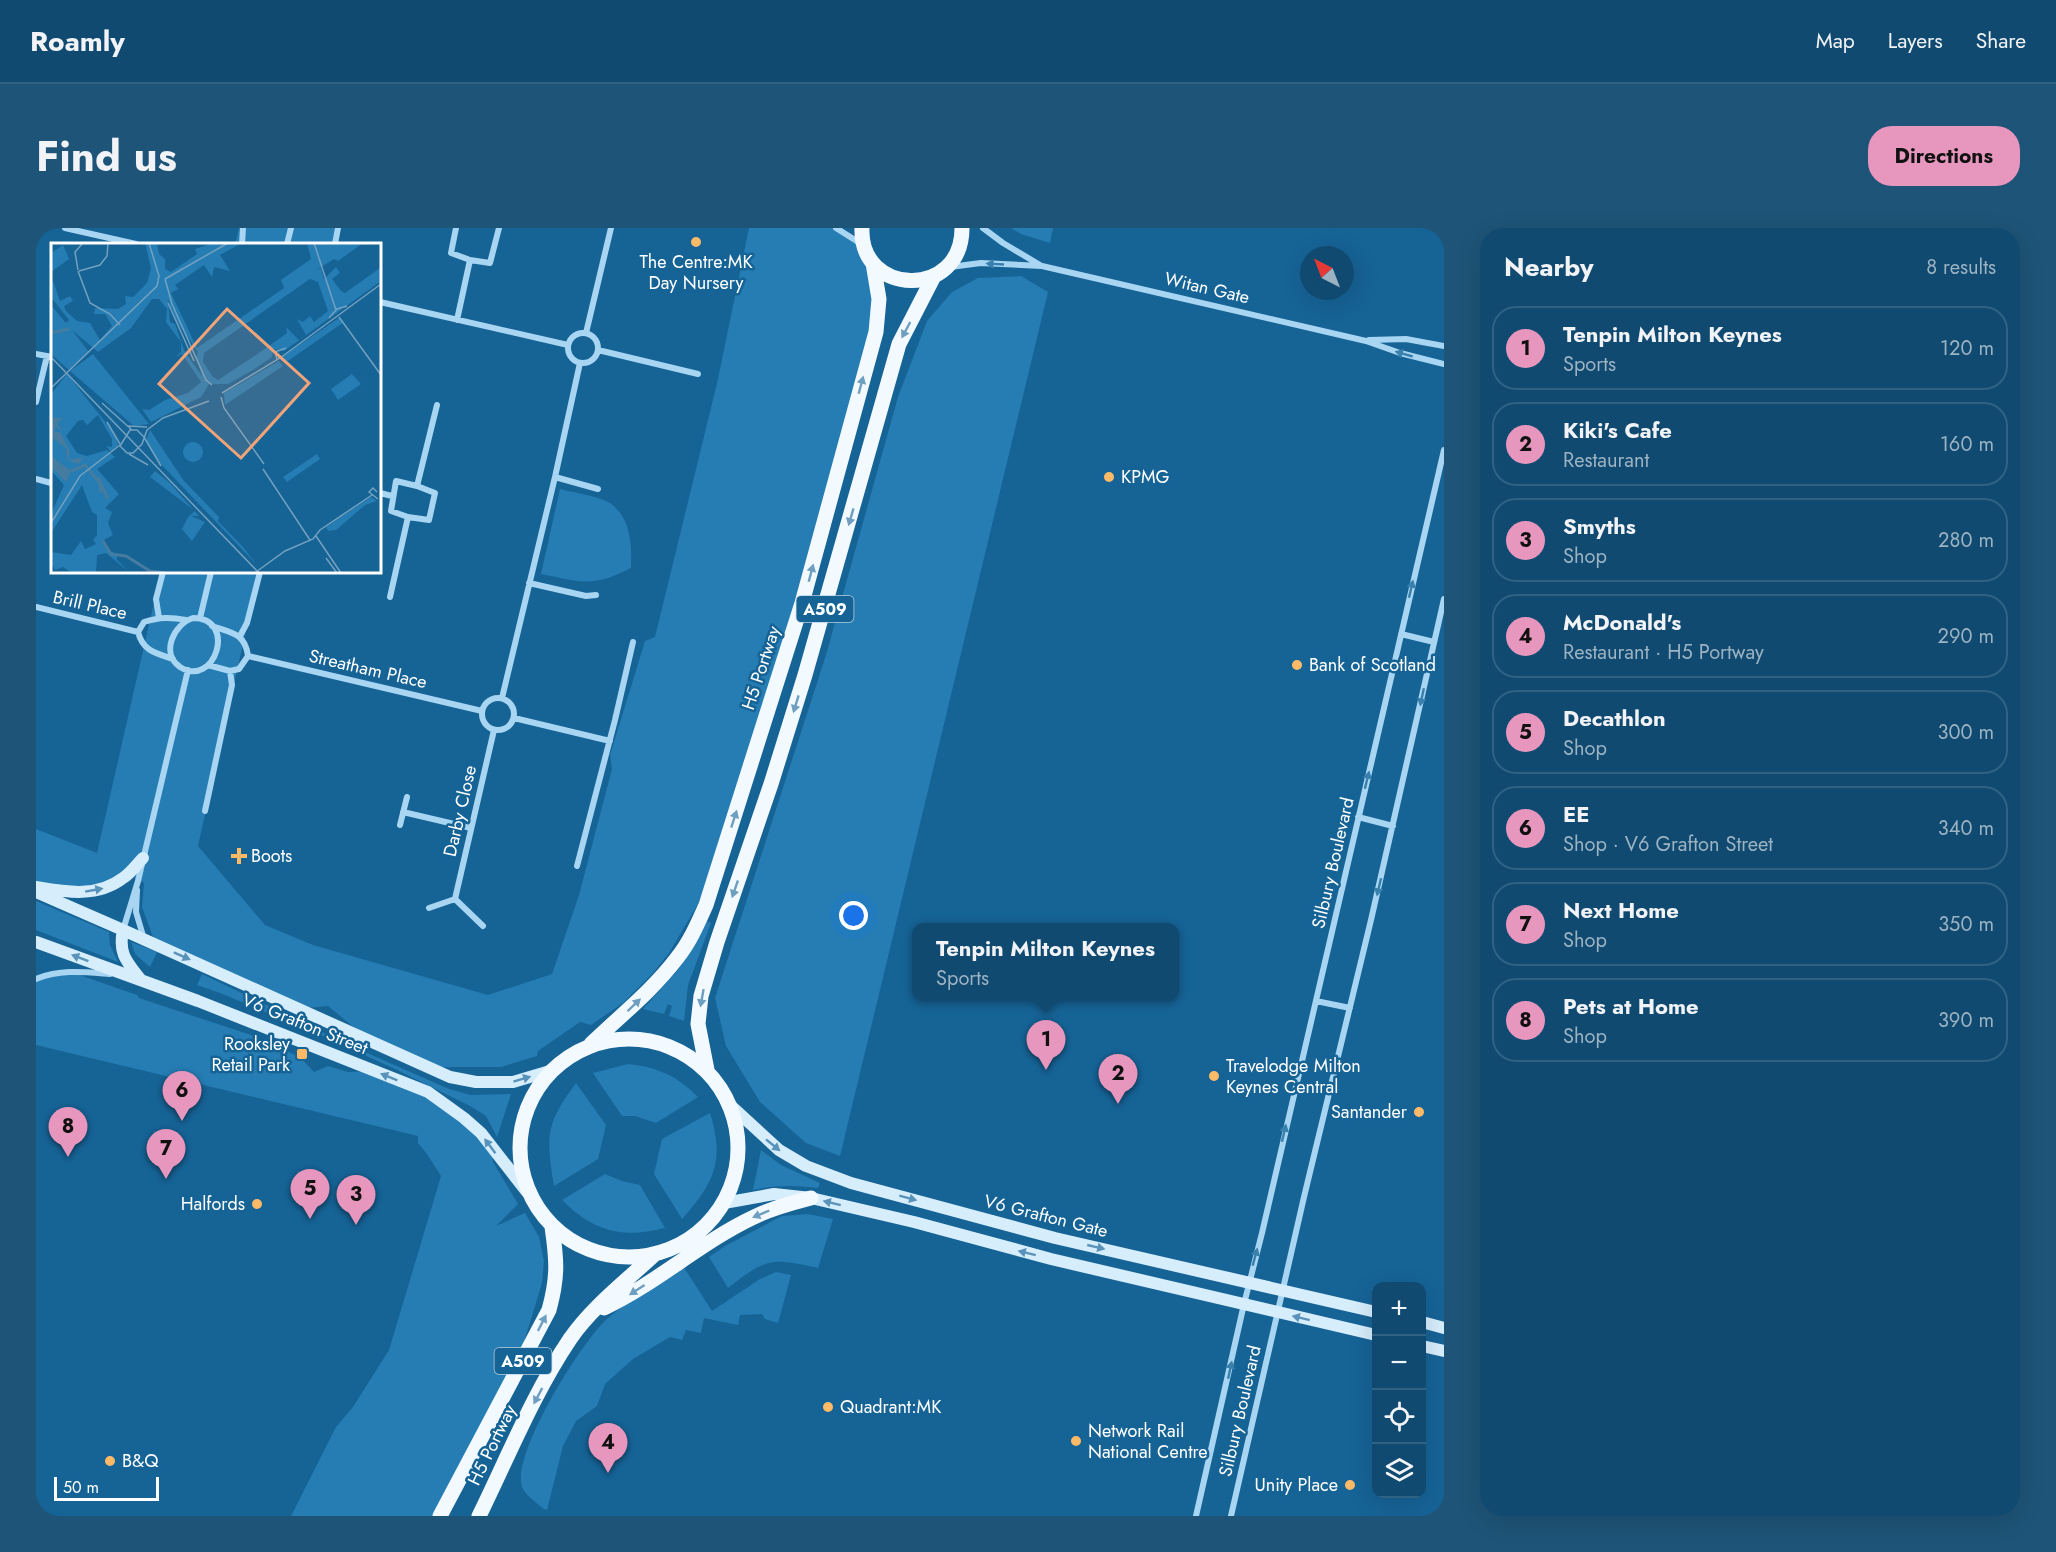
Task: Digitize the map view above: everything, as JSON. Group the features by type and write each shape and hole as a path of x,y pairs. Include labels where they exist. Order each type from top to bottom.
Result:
{"main road":[{"path":"862,228 864,246 873,263 885,274 900,280 917,282 933,278 948,267 957,255 962,240 962,228"},
{"name":"H5 Portway","path":"591,1044 629,1010 678,957 693,933 706,904 802,603 876,332 879,299 873,263"},
{"name":"A509","path":"707,1070 698,1024 701,996 812,653 899,344 933,278"},
{"name":"A509","path":"618,1037 635,1038 670,1046 689,1056 707,1070 729,1103 737,1127 738,1156 734,1179 724,1203 701,1231 675,1247 655,1254 632,1257 610,1256 569,1240 552,1227 532,1201 520,1165 520,1134 528,1103 550,1071 591,1044 618,1037"},
{"path":"593,1313 623,1299 753,1217 811,1198"},
{"name":"H5 Portway","path":"440,1516 549,1310 556,1284 558,1264 552,1227"},
{"name":"H5 Portway","path":"479,1516 536,1398 570,1338 655,1254"}],"street":[{"path":"65,228 132,243"},
{"path":"242,243 243,228"},
{"path":"287,243 291,228"},
{"path":"335,243 338,228"},
{"path":"456,228 451,253 470,260 490,263 499,228"},
{"path":"586,333 611,228"},
{"path":"836,228 864,246"},
{"name":"Witan Gate","path":"983,228 1042,266"},
{"path":"457,320 470,260"},
{"name":"Witan Gate","path":"948,267 981,263 1042,266 1366,341 1400,353 1444,364"},
{"path":"381,302 568,345"},
{"path":"586,333 597,341 598,350 594,359 580,363 572,358 568,345 577,334 586,333"},
{"name":"Witan Gate","path":"1366,341 1406,339 1444,346"},
{"path":"598,350 698,374"},
{"path":"36,354 50,356 36,402"},
{"path":"501,698 555,477 580,363"},
{"path":"417,486 437,405"},
{"name":"Silbury Boulevard","path":"1196,1516 1444,450"},
{"path":"555,477 598,489"},
{"path":"36,479 51,483"},
{"path":"396,481 435,493 429,520 408,517 390,510 392,496 396,481"},
{"path":"381,493 392,496"},
{"path":"390,597 408,517"},
{"path":"159,618 156,599 163,573"},
{"path":"200,618 211,573"},
{"path":"240,636 247,622 260,573"},
{"path":"529,583 586,597 596,595"},
{"path":"1284,1290 1444,599"},
{"name":"Brill Place","path":"36,607 138,632"},
{"path":"208,665 230,670 239,669 248,656 246,645 240,636 212,626 200,618 186,620 168,616 144,622 138,632 140,642 145,647 173,659 179,666 188,670 200,669 214,658 219,641 212,626"},
{"path":"173,659 172,637 186,620"},
{"path":"1401,634 1434,642"},
{"path":"577,866 633,642"},
{"name":"Streatham Place","path":"248,656 482,711"},
{"path":"143,981 124,957 121,949 123,930 138,881 188,670"},
{"path":"205,811 232,685 230,670"},
{"path":"501,698 513,708 514,717 504,729 494,730 485,725 482,711 487,702 501,698"},
{"path":"514,717 610,741"},
{"name":"Darby Close","path":"455,899 494,730"},
{"path":"400,825 406,797"},
{"path":"403,812 471,828"},
{"path":"1358,817 1393,826"},
{"path":"36,887 91,892 107,888 125,878 143,858"},
{"path":"138,881 136,912 150,942"},
{"name":"V6 Grafton Street","path":"36,892 450,1077 476,1082 513,1082 550,1071"},
{"path":"429,908 455,899 483,926"},
{"name":"V6 Grafton Street","path":"36,942 198,1000 428,1092 481,1133 532,1201"},
{"path":"36,979 52,973 68,971 123,975"},
{"path":"1316,1001 1350,1008"},
{"name":"V6 Grafton Gate","path":"729,1103 779,1150 823,1174 1055,1238 1372,1311"},
{"path":"724,1203 774,1194 811,1198 914,1222 1051,1259 1372,1334"},
{"name":"Silbury Boulevard","path":"1231,1516 1284,1290"},
{"path":"1426,1323 1444,1328"},
{"path":"1426,1347 1444,1351"}],"shaded area":[{"path":"239,228 338,228 334,243 235,243"},
{"path":"749,228 836,228 864,246 879,299 748,774 698,904 669,953 623,1003 591,1025 580,1022 538,1051 537,1056 501,1067 425,1067 373,1043 328,1006 296,1009 156,945 142,907 144,883 121,870 127,875 107,888 36,887 36,829 97,853 161,573 259,573 198,846 265,925 313,945 488,995 552,974 579,895 612,769 610,755 645,641 655,637 718,379"},
{"path":"1011,228 1053,228 1050,243 1021,234"},
{"path":"1021,276 1048,292 840,1156 806,1143 760,1102 726,1046 715,998 826,655 898,397 927,321 952,292 978,278"},
{"path":"560,489 600,499 617,509 629,533 631,568 606,578 586,582 541,574"},
{"path":"36,901 109,932 110,945 118,962 36,930"},
{"path":"706,921 711,923 688,985 684,1021 669,1016 672,1006 668,1004 664,1014 643,1009 677,971"},
{"path":"131,942 157,952 150,967 135,954"},
{"path":"68,971 137,995 139,998 251,1035 300,1057 314,1072 328,1066 348,1072 375,1071 428,1092 491,1147 493,1162 518,1204 496,1226 525,1213 539,1237 544,1261 542,1283 511,1385 440,1516 291,1516 336,1427 353,1407 389,1350 441,1176 418,1143 418,1136 36,1045 36,979"},
{"path":"202,974 349,1045 449,1089 471,1095 511,1094 497,1137 486,1116 470,1106 321,1035 197,985"},
{"path":"628,1064 648,1067 675,1078 698,1097 656,1123 635,1116 622,1116 593,1073"},
{"path":"576,1083 606,1125 598,1159 554,1186 549,1143 550,1131 558,1110"},
{"path":"710,1113 716,1145 714,1170 702,1194 682,1219 654,1174 662,1139"},
{"path":"761,1150 781,1165 820,1183 818,1188 785,1186 753,1190"},
{"path":"605,1174 640,1185 665,1228 635,1233 609,1230 585,1219 562,1200"},
{"path":"808,1214 833,1219 818,1268 780,1262 761,1265 728,1288 709,1257 782,1216"},
{"path":"683,1266 712,1311 760,1279 776,1272 791,1275 778,1323 765,1319 762,1314 740,1315 738,1325 704,1318 701,1333 686,1330 682,1340 670,1337 633,1359 605,1384 597,1406 576,1421 563,1446 547,1510 544,1509 522,1487 521,1471 537,1425 551,1399 582,1350 607,1319"}],"place":[{"name":"The Centre:MK Day Nursery","path":"696,242"},
{"name":"KPMG","path":"1109,477"},
{"name":"Bank of Scotland","path":"1297,665"},
{"name":"Boots","path":"239,856"},
{"name":"Rooksley Retail Park","path":"302,1054"},
{"name":"Tenpin Milton Keynes","path":"1046,1070"},
{"name":"Travelodge Milton Keynes Central","path":"1214,1076"},
{"name":"Kiki's Cafe","path":"1118,1104"},
{"name":"Santander","path":"1419,1112"},
{"name":"EE","path":"182,1121"},
{"name":"Pets at Home","path":"68,1157"},
{"name":"Next Home","path":"166,1179"},
{"name":"Halfords","path":"257,1204"},
{"name":"Decathlon","path":"310,1219"},
{"name":"Smyths","path":"356,1225"},
{"name":"Quadrant:MK","path":"828,1407"},
{"name":"Network Rail National Centre","path":"1076,1441"},
{"name":"B&Q","path":"110,1461"},
{"name":"McDonald's","path":"608,1473"},
{"name":"Unity Place","path":"1350,1485"}]}
